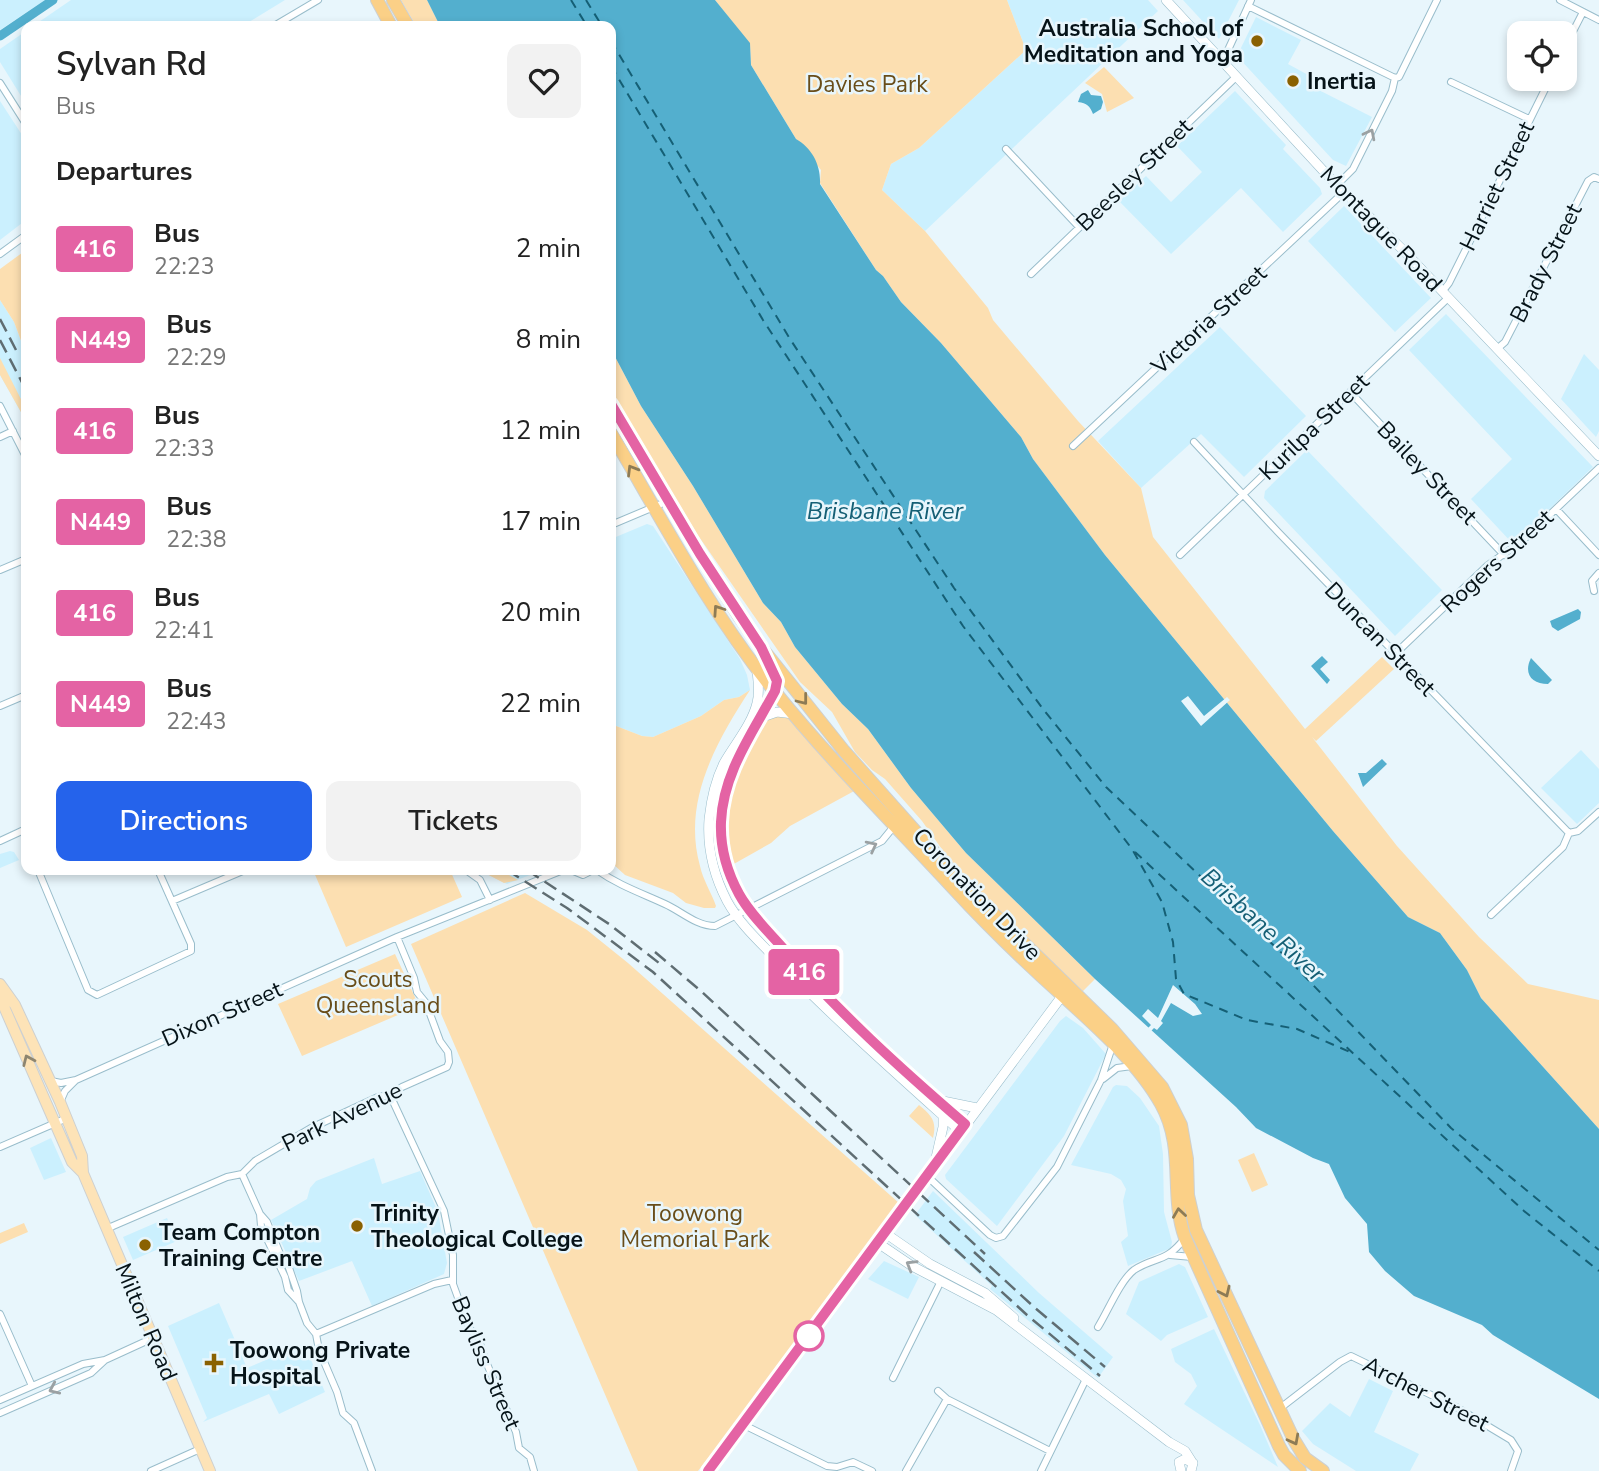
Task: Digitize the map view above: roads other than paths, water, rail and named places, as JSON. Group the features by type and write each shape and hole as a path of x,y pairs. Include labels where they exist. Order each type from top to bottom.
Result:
{"highway":[{"path":"377,0 388,21"},
{"path":"393,0 405,21"},
{"name":"Coronation Drive","path":"616,413 700,554 761,647 844,751 948,869 1113,1044 1155,1094 1170,1126 1177,1153 1178,1206 1185,1238 1265,1417 1284,1455 1300,1471"},
{"name":"Coronation Drive","path":"616,442 714,604 757,667 794,714 979,915 1065,992 1105,1022 1162,1087 1176,1112 1185,1142 1188,1195 1194,1223 1300,1450 1311,1463 1323,1471"}],"main road":[{"name":"Montague Road","path":"1166,0 1340,189 1597,450"},
{"path":"761,647 777,681 775,691 732,770 723,799 721,824 728,869 749,909 833,1004 937,1100 963,1128"},
{"path":"757,667 756,706 723,766 709,821 710,847 716,876 728,903 737,916 828,1011 943,1116 963,1128"},
{"path":"760,718 777,712 794,714"},
{"name":"Milton Road","path":"0,985 15,1004 51,1081 60,1102 61,1120 72,1162 83,1173 210,1471"},
{"name":"Milton Road","path":"0,985 5,1009 61,1120"},
{"path":"708,1471 1065,992"},
{"path":"937,1100 977,1108"},
{"path":"935,1164 943,1116"},
{"path":"885,1233 923,1259 985,1293 1033,1337"},
{"path":"878,1243 912,1266 992,1307 1168,1441 1185,1451 1192,1466"},
{"path":"941,1282 946,1272"},
{"path":"1168,1441 1177,1454 1180,1469"},
{"path":"1180,1469 1185,1458 1192,1466"}],"street":[{"path":"282,21 318,0"},
{"path":"1560,0 1599,20"},
{"name":"Victoria Street","path":"1073,446 1340,189 1353,169 1392,91 1395,78 1399,77 1435,1"},
{"path":"1219,57 1228,50 1249,3 1395,78"},
{"path":"1577,24 1583,12"},
{"name":"Beesley Street","path":"1031,274 1237,76"},
{"path":"1451,82 1530,119"},
{"path":"0,83 21,116"},
{"name":"Harriet Street","path":"1445,295 1544,91"},
{"path":"1006,149 1079,227"},
{"name":"Brady Street","path":"1497,349 1505,342 1588,181 1596,178"},
{"path":"0,254 21,239"},
{"name":"Kurilpa Street","path":"1180,555 1350,392 1445,295"},
{"name":"Bailey Street","path":"1350,392 1504,555"},
{"path":"0,406 21,447"},
{"path":"0,437 13,431"},
{"name":"Duncan Street","path":"1194,442 1569,833"},
{"name":"Rogers Street","path":"1395,654 1488,565 1521,542 1599,468"},
{"path":"616,523 668,501"},
{"path":"1556,509 1599,555"},
{"path":"0,570 21,561"},
{"path":"1594,591 1591,583 1599,573"},
{"path":"0,706 21,697"},
{"path":"1491,915 1563,847 1569,833 1578,831 1599,812"},
{"path":"604,875 704,925 720,925 882,841 895,825"},
{"path":"0,841 21,834"},
{"path":"40,875 93,994 113,988 191,951 191,944 161,875"},
{"path":"172,901 233,875"},
{"path":"473,875 480,880 490,900"},
{"name":"Dixon Street","path":"51,1081 61,1083 76,1080 397,937 551,875"},
{"name":"Park Avenue","path":"106,1229 227,1177 242,1174 256,1161 311,1128 378,1097 390,1096 402,1087 447,1067 450,1058 440,1041 426,1003 417,992 397,937"},
{"path":"926,1176 990,1235 996,1238 1003,1236 1054,1172 1101,1080 1113,1044"},
{"path":"1101,1080 1117,1068 1132,1066"},
{"name":"Dixon Street","path":"60,1102 65,1091 76,1080"},
{"name":"Bayliss Street","path":"390,1096 444,1211 453,1255 452,1280 468,1328 478,1337 516,1432 519,1448 530,1457 534,1471"},
{"path":"0,1147 61,1120"},
{"path":"242,1174 260,1214 261,1225 276,1253 288,1290 299,1302 307,1323 316,1334 343,1413 354,1423 372,1471"},
{"path":"1098,1327 1127,1276 1136,1269 1170,1255 1185,1238"},
{"path":"1170,1255 1193,1257"},
{"path":"316,1334 434,1284 452,1280"},
{"path":"894,1378 941,1282"},
{"path":"0,1315 32,1386"},
{"path":"0,1400 83,1364 105,1360 153,1338"},
{"name":"Archer Street","path":"1279,1409 1351,1356 1456,1407 1511,1440 1518,1451 1511,1471"},
{"path":"0,1413 91,1373 105,1360"},
{"path":"1041,1471 1086,1379"},
{"path":"938,1391 947,1399 1050,1451"},
{"path":"906,1471 947,1399"},
{"path":"744,1425 827,1466 854,1462 872,1471"},
{"path":"151,1471 200,1449"}],"water":[{"name":"Brisbane River","path":"427,0 715,0 750,43 751,65 796,139 807,147 814,158 819,170 820,184 876,270 901,302 941,343 1021,437 1033,459 1105,555 1333,831 1408,917 1440,933 1467,970 1481,998 1599,1129 1599,1399 1493,1335 1482,1325 1414,1296 1385,1271 1369,1252 1367,1224 1345,1198 1329,1164 1256,1128 1095,979 966,853 911,788 868,729 842,704 795,647 781,622 763,603 641,406 616,358 616,21 438,21"},
{"path":"1088,90 1091,95 1101,96 1103,102 1101,109 1093,114 1088,105 1078,102 1081,94"},
{"path":"1578,609 1581,612 1580,619 1558,631 1552,627 1550,621"},
{"path":"1322,656 1328,662 1320,669 1330,680 1327,684 1311,666"},
{"path":"1531,658 1552,680 1548,684 1537,682 1531,677 1528,669"},
{"path":"1382,759 1387,764 1363,787 1358,773 1366,773"}],"waterway":[{"path":"22,21 53,0"},
{"path":"0,36 21,22"}],"railway":[{"path":"0,319 16,350"},
{"path":"0,340 21,380"},
{"path":"515,875 567,908 653,972 1027,1315 1100,1376"},
{"path":"535,875 609,924 659,963"},
{"path":"655,952 702,992 985,1254"},
{"path":"974,1252 1105,1367"}],"place":[{"name":"Australia School of Meditation and Yoga","path":"1257,41"},
{"name":"Inertia","path":"1293,81"},
{"name":"Trinity Theological College","path":"357,1226"},
{"name":"Team Compton Training Centre","path":"145,1245"},
{"name":"Toowong Private Hospital","path":"214,1363"}],"park label":[{"name":"Davies Park","path":"867,84"},
{"name":"Scouts Queensland","path":"378,992"},
{"name":"Toowong Memorial Park","path":"695,1226"}]}
